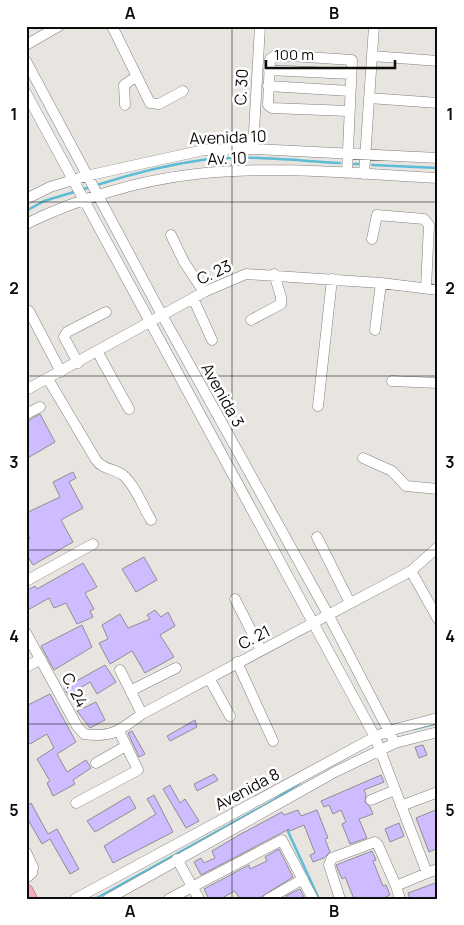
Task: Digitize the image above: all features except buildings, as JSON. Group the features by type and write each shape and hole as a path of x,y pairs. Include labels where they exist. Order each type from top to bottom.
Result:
{"main road":[{"path":"26,891 30,899"}],"street":[{"path":"26,45 59,26"},
{"path":"112,26 150,103 154,105 159,104 183,90"},
{"name":"C. 30","path":"252,150 260,26"},
{"path":"364,174 374,26"},
{"path":"347,173 348,111 352,58 272,56 266,102 272,108 348,111"},
{"path":"372,56 438,61"},
{"name":"Avenida 3","path":"26,61 86,176 329,616 395,744"},
{"path":"269,70 351,74"},
{"path":"125,105 124,85 137,76"},
{"path":"268,86 350,91"},
{"name":"Avenida 3","path":"26,93 375,737 428,873"},
{"path":"369,98 438,103"},
{"name":"Avenida 10","path":"26,199 50,187 86,176 204,150 347,153 438,158"},
{"name":"Av. 10","path":"26,224 61,207 98,196 134,186 196,174 290,170 438,178"},
{"path":"372,239 377,215 424,219 429,226 426,288"},
{"path":"171,235 184,262 204,292"},
{"name":"C. 23","path":"26,390 204,292 246,274 274,274 438,290"},
{"path":"251,320 281,304 282,297 274,274"},
{"path":"318,406 332,279"},
{"path":"375,330 381,283"},
{"path":"193,298 212,340"},
{"path":"29,311 61,372"},
{"path":"78,363 64,337 67,332 106,312"},
{"path":"97,351 129,409"},
{"path":"48,379 100,466 121,473 128,480 151,520"},
{"path":"392,381 438,383"},
{"path":"26,414 40,407"},
{"path":"363,458 392,471 406,486 438,489"},
{"path":"317,537 350,604"},
{"path":"26,581 93,544"},
{"name":"C. 21","path":"116,733 142,714 237,662 315,624 411,571 438,547"},
{"path":"411,571 438,619"},
{"path":"235,599 261,650"},
{"name":"C. 24","path":"26,633 77,726 84,734 100,736 116,733"},
{"path":"26,667 41,659"},
{"path":"237,662 273,741"},
{"path":"132,690 176,668"},
{"path":"120,670 132,690 142,714"},
{"path":"209,678 230,716"},
{"name":"Avenida 8","path":"75,899 375,737 388,731 438,718"},
{"name":"Avenida 8","path":"108,899 335,772 395,744 438,732"},
{"path":"76,803 138,770 126,746 116,733"},
{"path":"96,762 126,746"},
{"path":"371,800 395,790"},
{"path":"401,806 438,792"},
{"path":"169,899 282,840 313,899"},
{"path":"340,899 329,865 330,861 375,842 396,886 400,899"},
{"path":"26,852 33,867 32,873 26,878"},
{"path":"177,859 199,899"},
{"path":"396,886 438,869"},
{"path":"268,899 303,879"}],"waterway":[{"path":"97,185 162,167 218,158 340,163"},
{"path":"372,165 438,168"},
{"path":"83,189 88,188"},
{"path":"26,211 44,201 74,192"},
{"path":"414,729 438,723"},
{"path":"95,899 274,800 300,783"},
{"path":"286,827 319,899"}]}
